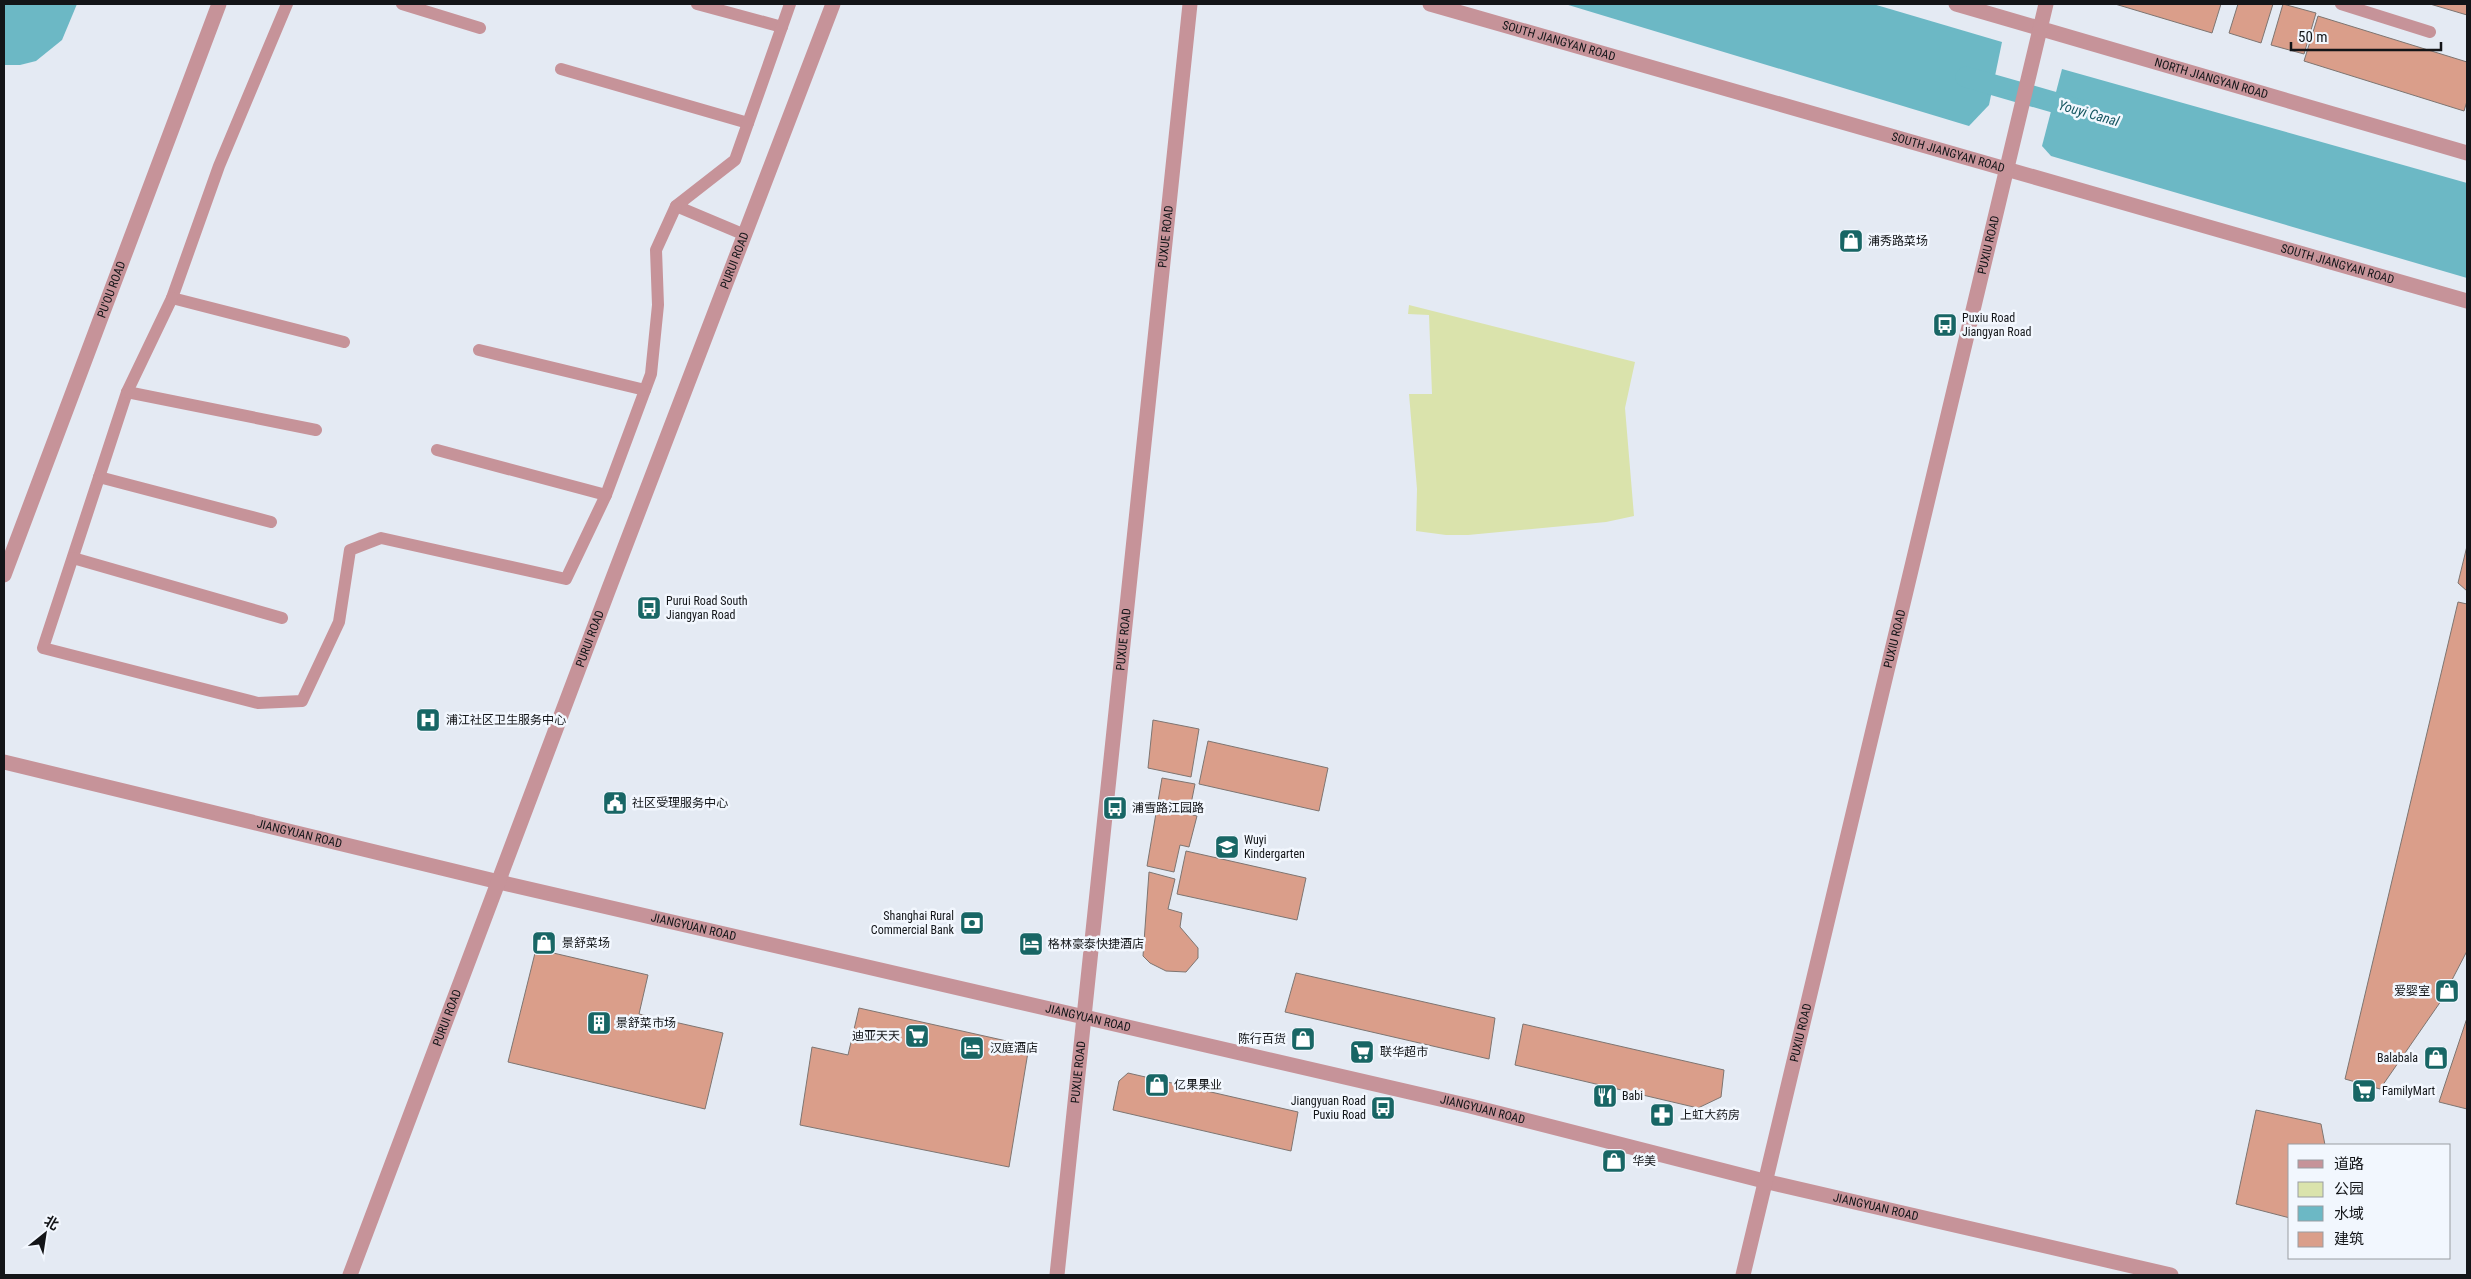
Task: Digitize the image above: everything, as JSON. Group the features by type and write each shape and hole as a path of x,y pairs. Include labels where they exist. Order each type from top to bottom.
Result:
{"street":[{"name":"PU'OU ROAD","path":"4,575 219,4"},
{"name":"PURUI ROAD","path":"350,1275 833,4"},
{"name":"PUXUE ROAD","path":"1057,1275 1190,4"},
{"name":"SOUTH JIANGYAN ROAD","path":"1430,4 2467,301"},
{"name":"NORTH JIANGYAN ROAD","path":"1956,4 2467,152"},
{"name":"PUXIU ROAD","path":"1743,1275 2046,4"},
{"name":"JIANGYUAN ROAD","path":"4,762 499,882 1085,1019 1470,1106 1764,1181 2170,1275"}],"lane":[{"path":"287,4 218,166 172,298 128,392 42,648 258,703 302,701 339,622 350,550 382,538 566,579 606,494 651,374 658,305 656,250 676,206 735,160 790,4"},
{"path":"402,4 480,28"},
{"path":"697,4 782,27"},
{"path":"2341,4 2430,32"},
{"path":"561,69 748,122"},
{"path":"676,206 745,235"},
{"path":"172,298 344,342"},
{"path":"479,350 645,390"},
{"path":"128,392 316,430"},
{"path":"437,450 606,494"},
{"path":"99,477 271,522"},
{"path":"73,558 282,618"}],"green space":[{"path":"1409,305 1635,362 1625,408 1634,516 1606,522 1468,535 1446,535 1416,531 1417,489 1409,394 1432,394 1429,315 1408,314"}],"water":[{"path":"4,4 77,4 62,40 36,61 20,65 4,65"},
{"path":"1565,4 1873,4 2002,42 1989,105 1969,126"},
{"path":"2062,69 2467,183 2467,278 2051,156 2042,146"}],"building":[{"path":"2115,4 2221,4 2212,33"},
{"path":"2238,4 2273,4 2261,43 2229,33"},
{"path":"2283,4 2316,13 2304,54 2271,45"},
{"path":"2430,4 2467,4 2467,15"},
{"path":"2318,16 2467,62 2467,101 2464,111 2304,61"},
{"path":"2467,546 2467,591 2458,583"},
{"path":"2458,602 2467,604 2467,951 2441,1001 2380,1089 2345,1079"},
{"path":"1153,720 1199,729 1191,777 1148,768"},
{"path":"1208,741 1328,768 1319,811 1199,784"},
{"path":"1162,778 1195,784 1189,814 1197,816 1189,847 1180,845 1174,872 1147,866"},
{"path":"1186,851 1306,878 1297,920 1177,894"},
{"path":"1149,872 1175,879 1168,909 1182,913 1180,927 1198,948 1198,958 1186,972 1166,971 1150,963 1143,956"},
{"name":"景舒菜市场","path":"536,949 648,975 639,1014 723,1033 705,1109 508,1062"},
{"path":"1296,973 1495,1018 1489,1059 1285,1012"},
{"path":"859,1008 1029,1046 1009,1167 800,1125 812,1047 848,1055"},
{"path":"2467,1018 2467,1109 2439,1102"},
{"path":"1523,1024 1724,1070 1721,1097 1698,1108 1515,1065"},
{"path":"1128,1073 1298,1112 1291,1151 1113,1110 1119,1081"},
{"path":"2256,1110 2321,1124 2325,1144 2288,1144 2288,1217 2236,1204"}],"waterway":[{"name":"Youyi Canal","path":"1966,77 2081,110"}],"place":[{"name":"浦秀路菜场","path":"1851,241"},
{"name":"Puxiu Road Jiangyan Road","path":"1945,325"},
{"name":"Purui Road South Jiangyan Road","path":"649,608"},
{"name":"浦江社区卫生服务中心","path":"428,720"},
{"name":"社区受理服务中心","path":"615,803"},
{"name":"浦雪路江园路","path":"1115,808"},
{"name":"Wuyi Kindergarten","path":"1227,847"},
{"name":"Shanghai Rural Commercial Bank","path":"972,923"},
{"name":"景舒菜场","path":"544,943"},
{"name":"格林豪泰快捷酒店","path":"1031,944"},
{"name":"爱婴室","path":"2447,991"},
{"name":"景舒菜市场","path":"599,1023"},
{"name":"迪亚天天","path":"917,1036"},
{"name":"陈行百货","path":"1303,1039"},
{"name":"汉庭酒店","path":"972,1048"},
{"name":"联华超市","path":"1362,1052"},
{"name":"Balabala","path":"2436,1058"},
{"name":"亿果果业","path":"1157,1085"},
{"name":"FamilyMart","path":"2364,1091"},
{"name":"Babi","path":"1605,1096"},
{"name":"Jiangyuan Road Puxiu Road","path":"1383,1108"},
{"name":"上虹大药房","path":"1662,1115"},
{"name":"华美","path":"1614,1161"}]}
